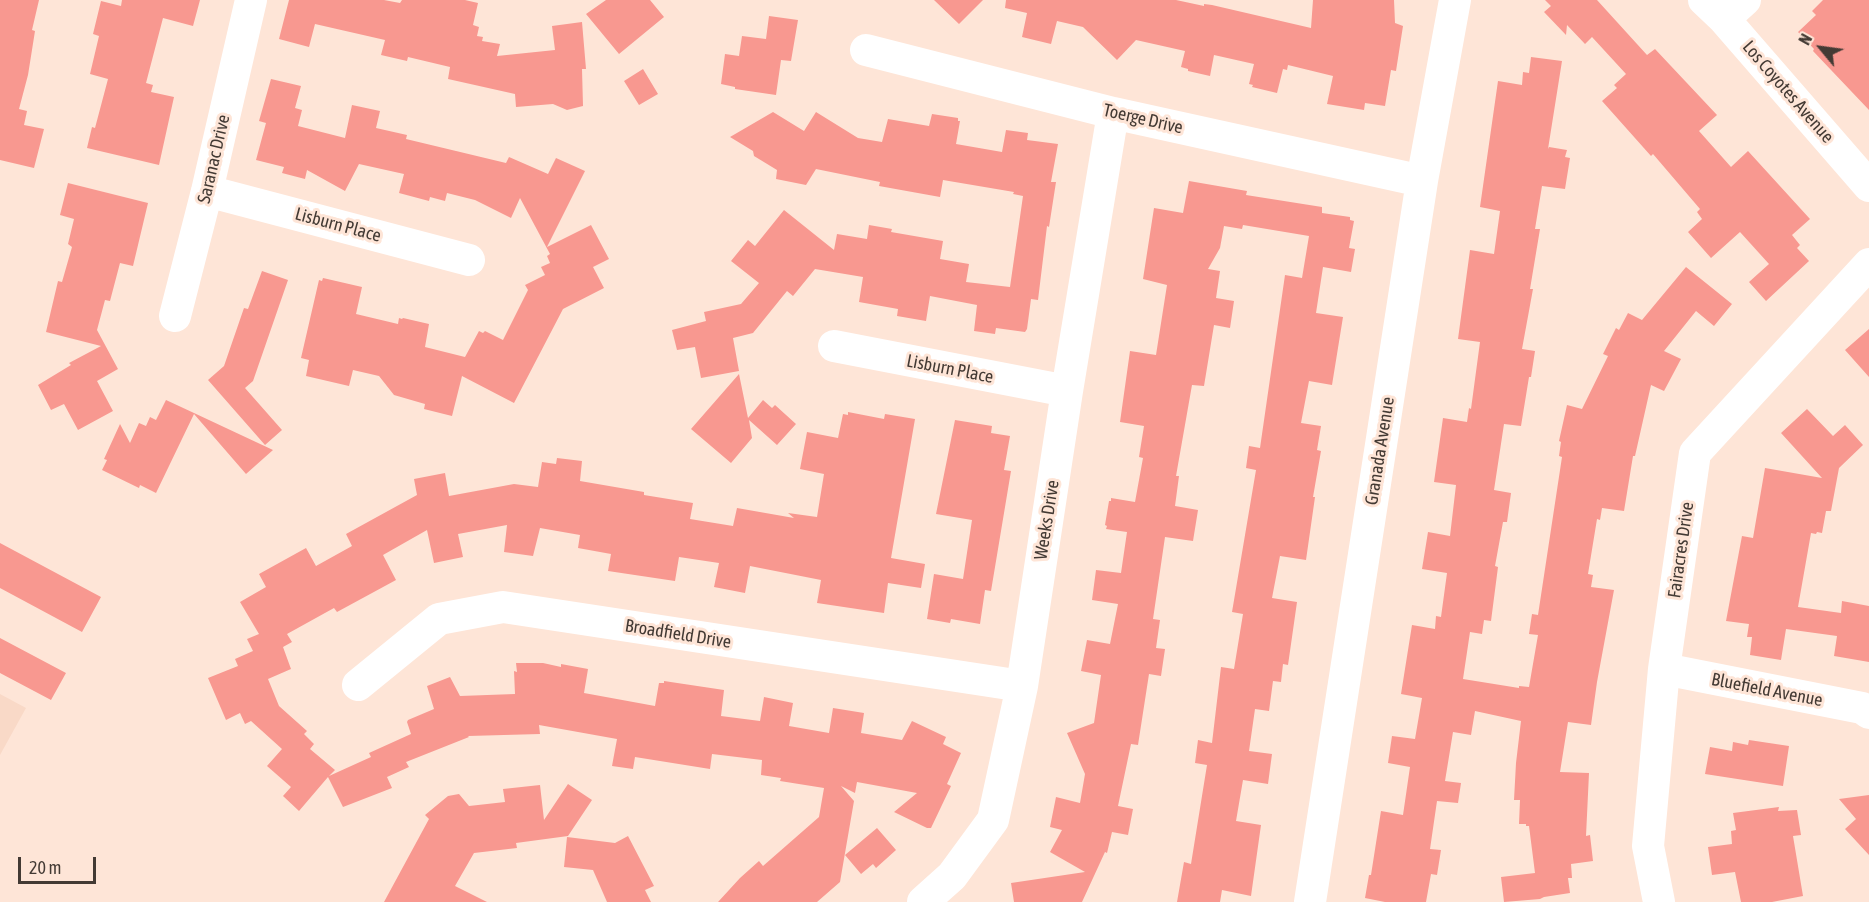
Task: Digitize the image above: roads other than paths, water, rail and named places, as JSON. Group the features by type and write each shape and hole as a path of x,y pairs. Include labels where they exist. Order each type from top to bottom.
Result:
{"street":[{"name":"Saranac Drive","path":"175,316 207,191 250,0"},
{"name":"Granada Avenue","path":"1310,902 1422,181 1455,0"},
{"name":"Los Coyotes Avenue","path":"1725,6 1869,186"},
{"name":"Toerge Drive","path":"866,50 1113,113 1422,181"},
{"name":"Weeks Drive","path":"923,902 952,876 993,820 1022,686 1113,113"},
{"name":"Lisburn Place","path":"207,191 469,260"},
{"name":"Fairacres Drive","path":"1659,902 1648,846 1664,669 1695,453 1869,264"},
{"name":"Lisburn Place","path":"834,346 1067,392"},
{"name":"Broadfield Drive","path":"358,685 439,619 503,607 1022,686"},
{"name":"Bluefield Avenue","path":"1664,669 1862,708 1869,713"}]}
